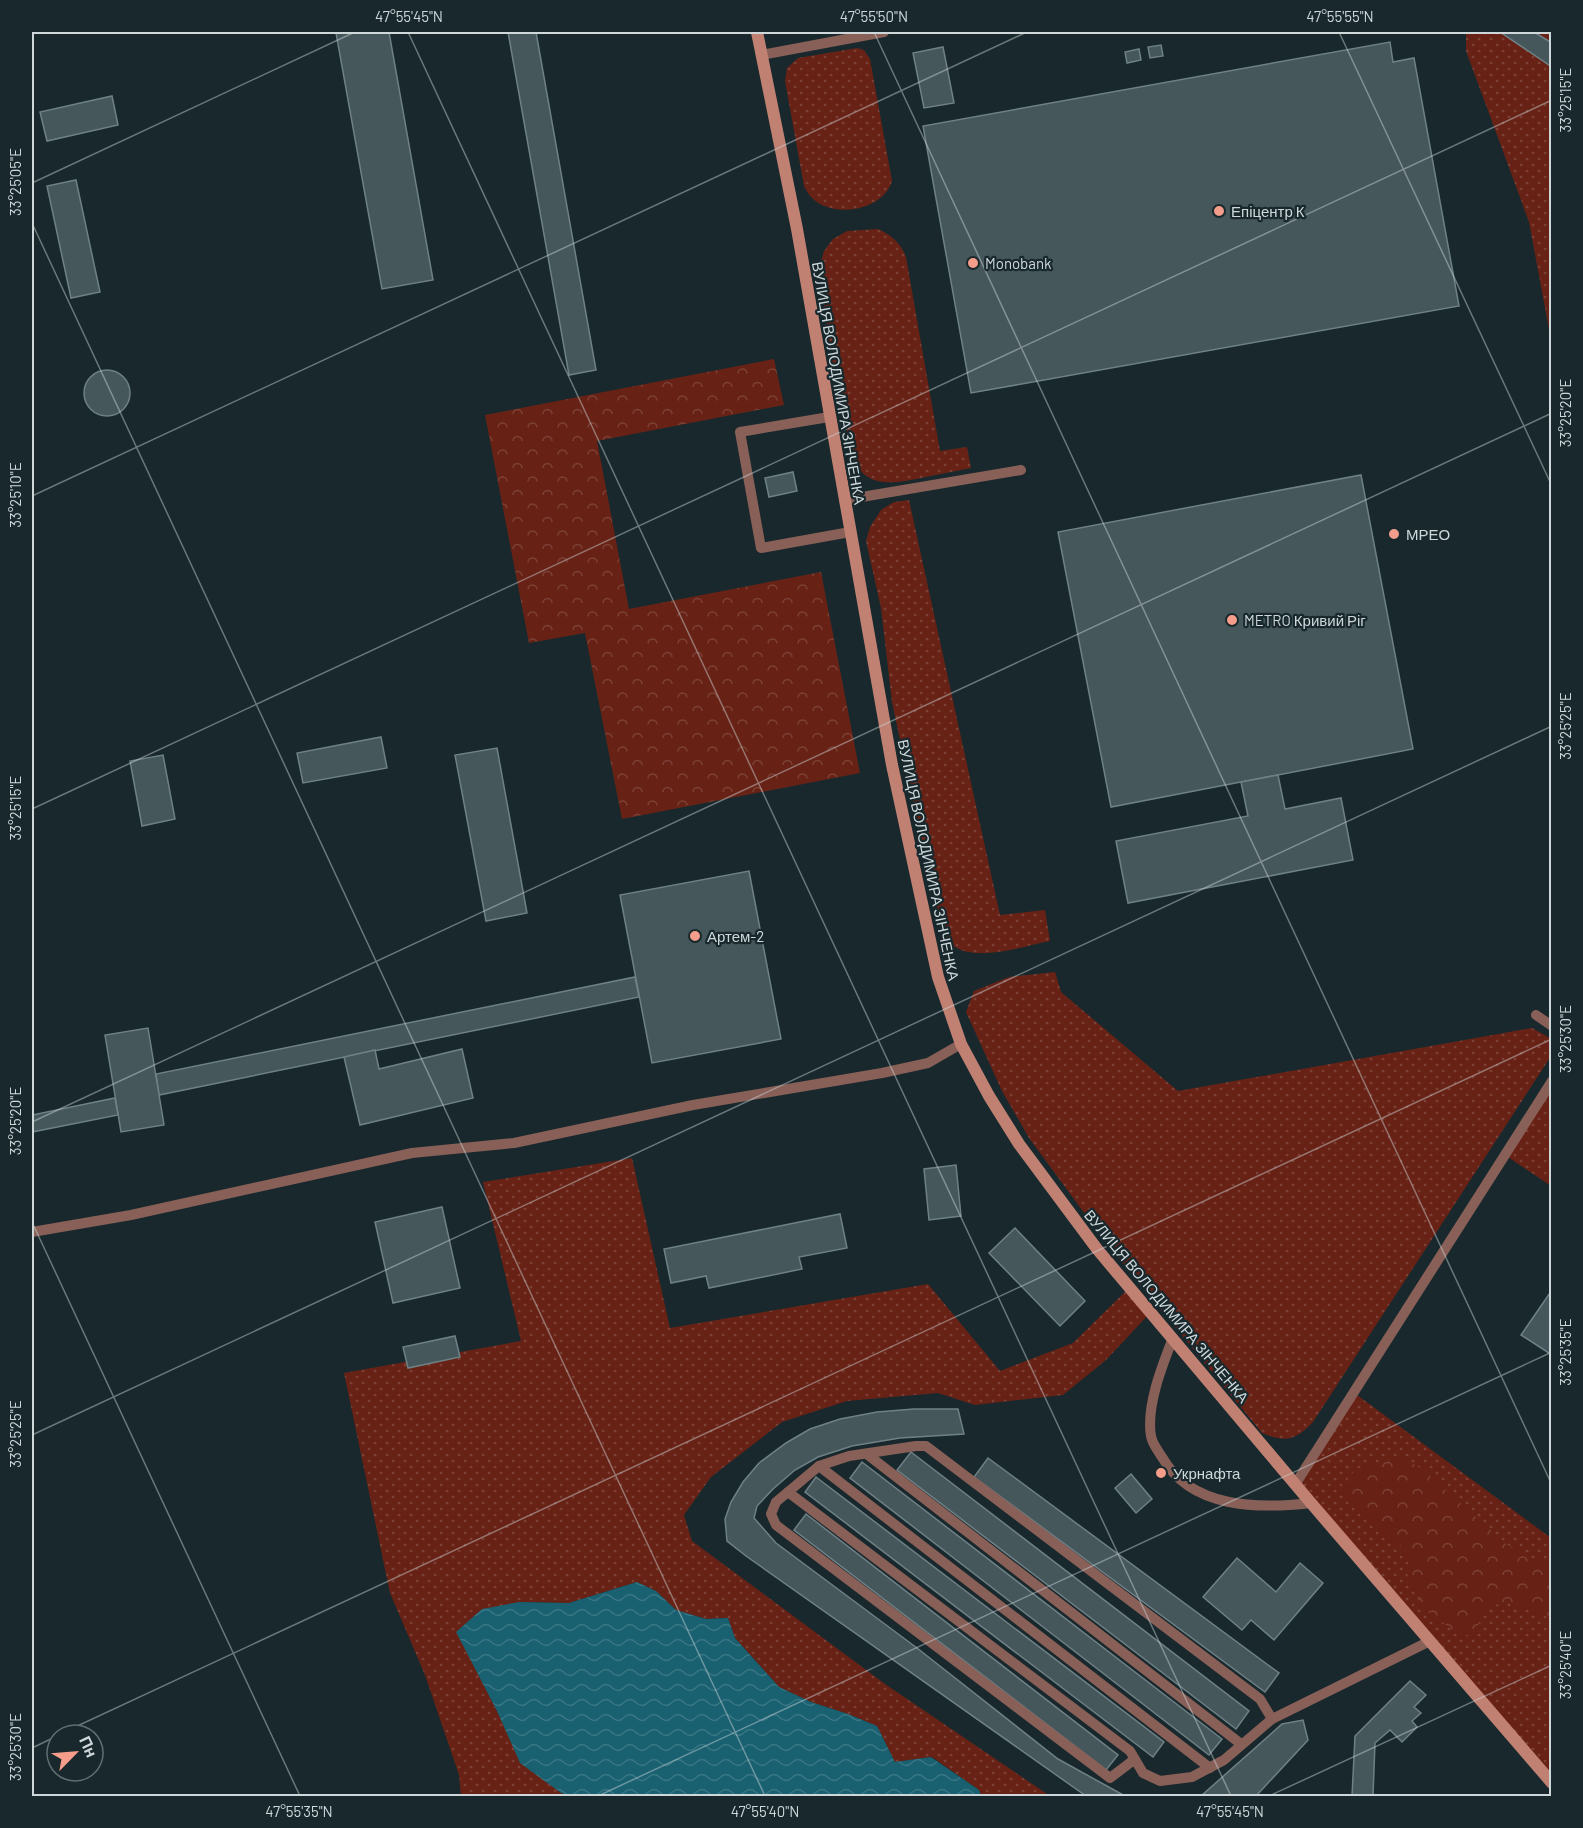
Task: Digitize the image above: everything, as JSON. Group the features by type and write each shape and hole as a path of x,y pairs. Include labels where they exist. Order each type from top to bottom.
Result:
{"main road":[{"name":"ВУЛИЦЯ ВОЛОДИМИРА ЗІНЧЕНКА","path":"757,32 797,229 892,765 938,977 961,1044 989,1096 1019,1144 1097,1250 1551,1783"}],"lane":[{"path":"761,55 882,32"},
{"path":"829,417 740,432 760,548 850,532"},
{"path":"844,500 1021,470"},
{"path":"1536,1015 1551,1026"},
{"path":"32,1232 131,1215 412,1153 514,1143 693,1105 882,1073 928,1063 961,1044"},
{"path":"1296,1483 1551,1081"},
{"path":"1173,1338 1160,1371 1152,1409 1151,1438 1167,1466 1191,1487 1218,1500 1250,1506 1276,1507 1311,1503"},
{"path":"1135,1759 1110,1778 776,1525 771,1514 776,1503 819,1466 849,1456 926,1446 1260,1699 1272,1719"},
{"path":"868,1455 1241,1744"},
{"path":"819,1466 1210,1768"},
{"path":"788,1492 1130,1751 1143,1773 1160,1781 1192,1777 1210,1768 1224,1760 1272,1719 1430,1641"}],"green space":[{"path":"1466,32 1551,32 1551,340 1529,222 1466,51"},
{"path":"857,48 864,50 870,59 892,181 887,191 879,199 856,209 844,210 821,205 812,198 804,186 785,81 787,68 798,58"},
{"path":"878,229 895,240 906,257 940,451 967,447 971,468 902,482 880,482 862,472 856,463 834,378 819,269 824,251 833,239 847,231"},
{"path":"774,359 784,405 597,441 629,609 821,572 860,773 622,819 585,633 529,643 485,415"},
{"path":"909,500 1000,915 1045,910 1050,941 999,952 972,953 951,944 941,933 892,702 881,608 866,541 870,527 881,510 894,502"},
{"path":"1055,972 1061,992 1178,1091 1532,1028 1550,1038 1551,1056 1313,1422 1296,1436 1284,1439 1262,1433 1107,1244 1029,1138 1002,1091 966,1012 974,991 1009,977"},
{"path":"1551,1081 1551,1186 1505,1155"},
{"path":"632,1158 670,1328 928,1284 1000,1371 1073,1343 1129,1288 1150,1313 1106,1360 1063,1395 975,1405 938,1393 847,1401 782,1422 711,1477 684,1515 692,1541 885,1684 1050,1796 981,1796 979,1790 932,1757 895,1762 877,1726 811,1702 779,1687 735,1638 728,1618 706,1619 676,1610 656,1591 637,1582 569,1603 519,1602 457,1632 497,1711 561,1793 573,1796 461,1796 459,1775 425,1675 390,1593 344,1373 521,1341 483,1182"},
{"path":"1353,1392 1551,1538 1551,1783 1296,1483"},
{"path":"1403,1459 1421,1468 1506,1544 1551,1568 1551,1619 1508,1602 1486,1607 1473,1636 1459,1634 1429,1613 1409,1585 1407,1572 1409,1556 1406,1551 1365,1519 1349,1500 1342,1485 1356,1469 1382,1461"}],"water":[{"path":"637,1582 656,1591 676,1610 706,1619 728,1618 735,1638 779,1687 811,1702 877,1726 895,1762 931,1757 979,1790 981,1796 573,1796 561,1793 520,1763 497,1711 456,1632 482,1609 519,1602 569,1603"}],"building":[{"path":"389,32 433,280 382,289 336,33"},
{"path":"508,32 536,32 596,370 569,375"},
{"path":"1500,32 1534,32 1552,43 1552,67"},
{"path":"1390,42 1393,62 1414,58 1459,306 971,393 923,126"},
{"path":"1161,45 1163,56 1150,58 1148,47"},
{"path":"943,47 954,103 924,108 913,53"},
{"path":"1139,49 1141,60 1127,63 1125,52"},
{"path":"112,96 118,125 47,141 40,112"},
{"path":"76,180 100,292 71,298 47,186"},
{"path":"107,370 116,371 124,376 129,384 129,402 124,410 116,415 107,416 98,415 90,410 85,402 84,393 85,384 90,376 98,371"},
{"path":"793,472 797,491 769,497 765,478"},
{"name":"METRO Кривий Ріг","path":"1361,475 1413,749 1111,807 1058,532"},
{"path":"381,737 387,768 303,783 297,753"},
{"path":"497,748 527,913 486,921 455,755"},
{"path":"163,755 175,819 142,826 130,761"},
{"path":"1278,775 1285,809 1341,798 1353,860 1128,903 1116,841 1248,816 1241,782"},
{"name":"Артем-2","path":"749,871 781,1039 652,1063 620,895"},
{"path":"635,977 639,997 159,1095 156,1074"},
{"path":"148,1028 164,1125 121,1132 105,1035"},
{"path":"462,1049 473,1098 360,1125 344,1057 375,1050 379,1069"},
{"path":"115,1098 118,1115 32,1132 32,1115"},
{"path":"956,1165 961,1216 929,1220 924,1169"},
{"path":"442,1207 460,1288 393,1303 375,1222"},
{"path":"840,1214 847,1248 799,1257 802,1269 709,1288 706,1276 671,1283 664,1249"},
{"path":"1015,1228 1085,1301 1060,1326 989,1253"},
{"path":"1552,1290 1552,1355 1521,1335"},
{"path":"455,1336 460,1357 408,1368 403,1347"},
{"path":"958,1409 964,1434 900,1438 852,1446 818,1457 795,1470 773,1489 757,1506 754,1518 776,1543 917,1648 1058,1759 1125,1796 1086,1796 727,1541 725,1519 731,1502 743,1482 759,1463 786,1443 810,1429 840,1419 877,1412"},
{"path":"911,1452 1249,1711 1236,1729 897,1470"},
{"path":"988,1458 1279,1673 1265,1692 974,1477"},
{"path":"862,1462 1222,1739 1209,1755 850,1478"},
{"path":"1131,1474 1152,1499 1136,1513 1115,1488"},
{"path":"816,1477 1164,1742 1153,1757 805,1492"},
{"path":"806,1514 1118,1755 1106,1770 794,1530"},
{"path":"1237,1558 1276,1592 1300,1563 1323,1583 1274,1640 1251,1620 1242,1630 1203,1597"},
{"path":"1410,1681 1426,1695 1414,1707 1421,1713 1412,1721 1417,1727 1402,1742 1390,1730 1375,1743 1373,1796 1352,1796 1355,1736"},
{"path":"1303,1720 1308,1740 1256,1796 1201,1796 1282,1724"}],"place":[{"name":"Епіцентр К","path":"1219,211"},
{"name":"Monobank","path":"973,263"},
{"name":"МРЕО","path":"1394,534"},
{"name":"METRO Кривий Ріг","path":"1232,620"},
{"name":"Артем-2","path":"695,936"},
{"name":"Укрнафта","path":"1161,1473"}]}
